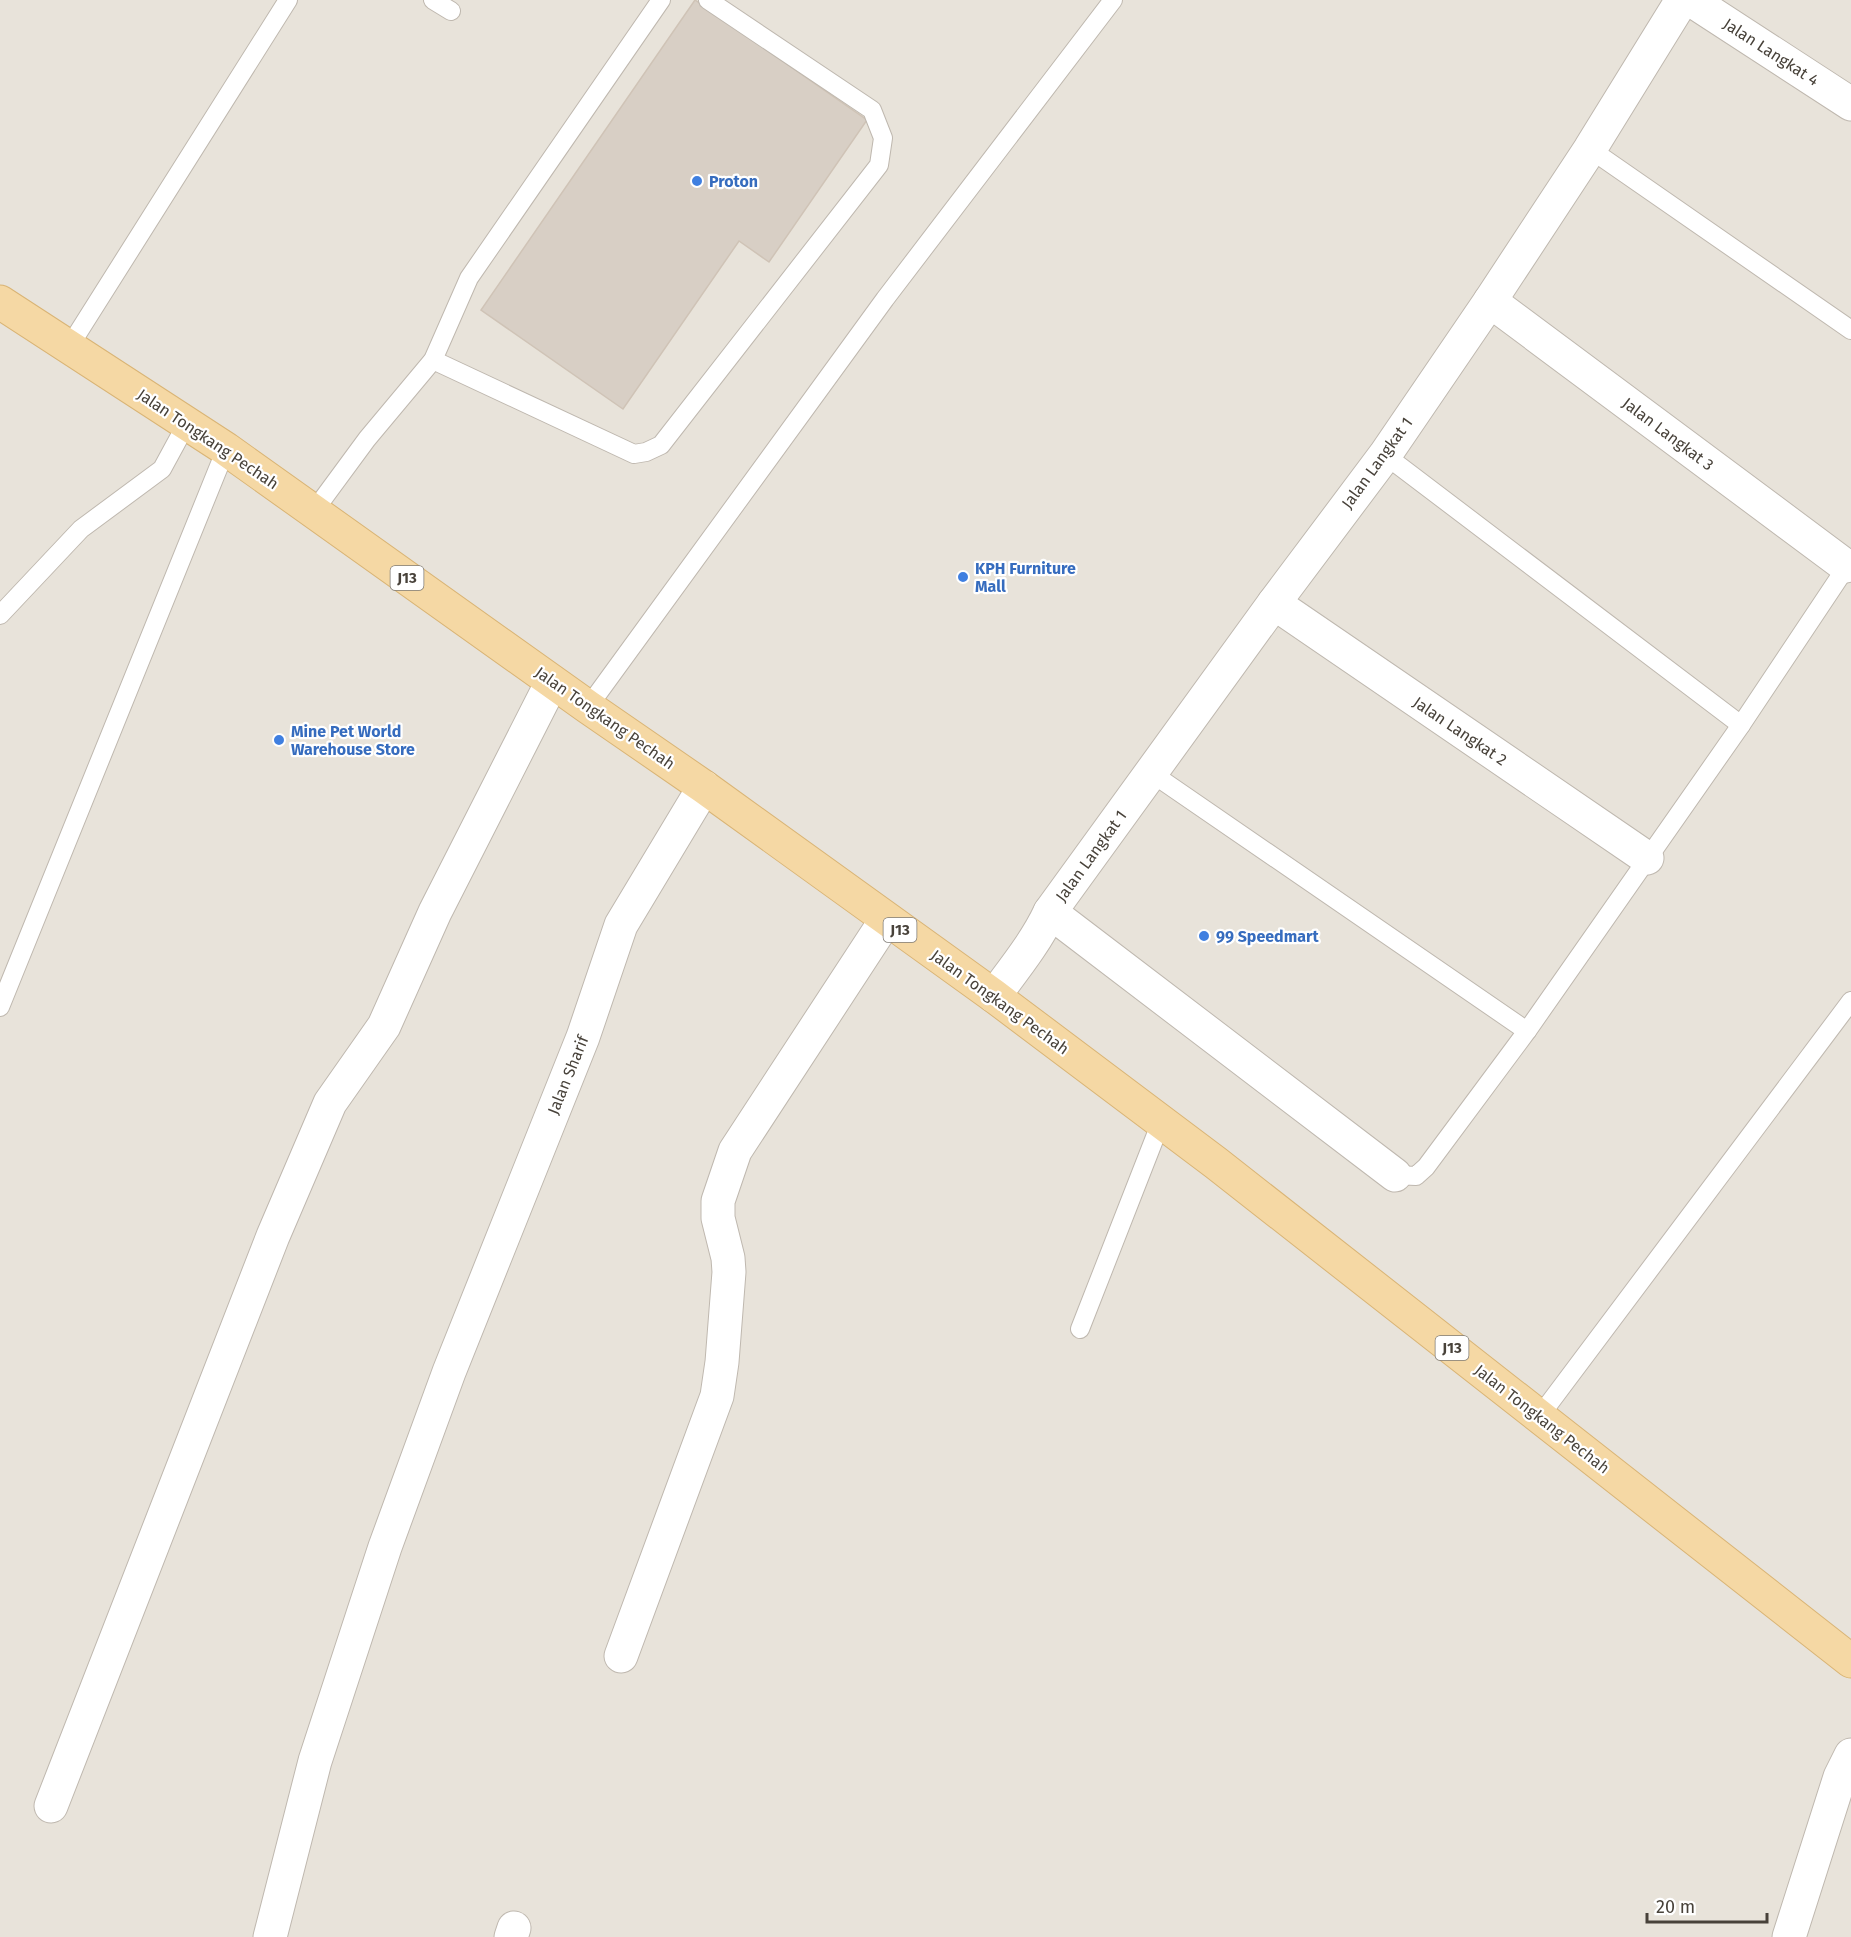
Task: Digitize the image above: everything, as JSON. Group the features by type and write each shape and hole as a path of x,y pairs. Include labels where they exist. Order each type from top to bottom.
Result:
{"main road":[{"name":"Jalan Tongkang Pechah","path":"0,302 226,449 704,787 994,996 1161,1122 1851,1660"}],"street":[{"name":"Jalan Langkat 1","path":"1395,1175 1047,919 1150,772 1385,455 1490,301 1590,148 1682,0"},
{"name":"Jalan Langkat 4","path":"1691,0 1851,104"},
{"name":"Jalan Langkat 3","path":"1490,301 1849,563"},
{"name":"Jalan Langkat 2","path":"1274,603 1647,858"},
{"path":"51,1806 273,1236 330,1103 384,1026 435,912 552,681"},
{"name":"Jalan Sharif","path":"270,1937 315,1761 385,1547 449,1372 584,1037 621,925 704,787"},
{"path":"994,996 1047,919"},
{"path":"621,1656 717,1396 729,1272 728,1258 718,1218 718,1201 735,1151 886,920"},
{"path":"1789,1937 1840,1777 1851,1755"}],"lane":[{"path":"69,347 288,0"},
{"path":"433,0 451,11"},
{"path":"314,511 367,439 433,360 468,278 661,0"},
{"path":"433,360 634,453 646,452 661,445 879,165 883,138 872,110 708,0"},
{"path":"588,707 885,299 1113,0"},
{"path":"1590,148 1851,330"},
{"path":"0,615 81,529 162,469 187,423"},
{"path":"0,1007 226,449"},
{"path":"1385,455 1741,725"},
{"path":"1395,1175 1416,1176 1426,1167 1527,1031 1741,725 1849,563"},
{"path":"1150,772 1527,1031"},
{"path":"1539,1417 1851,1001"},
{"path":"1080,1329 1161,1122"}],"shaded area":[{"path":"0,0 1851,0 1851,1937 0,1937"}],"building":[{"name":"Proton","path":"695,0 867,120 769,262 739,241 623,409 481,310"}],"place":[{"name":"Proton","path":"697,181"},
{"name":"KPH Furniture Mall","path":"963,577"},
{"name":"Mine Pet World Warehouse Store","path":"279,740"},
{"name":"99 Speedmart","path":"1204,936"}]}
